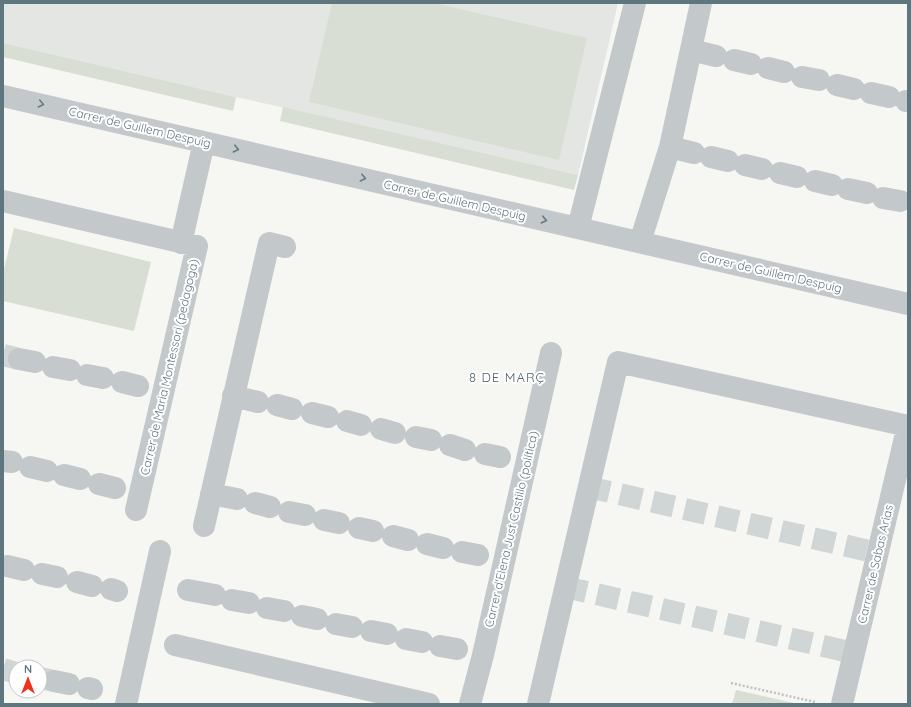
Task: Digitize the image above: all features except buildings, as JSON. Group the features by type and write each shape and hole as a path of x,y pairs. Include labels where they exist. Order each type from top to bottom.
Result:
{"street":[{"path":"578,228 635,3"},
{"path":"640,242 670,147 701,3"},
{"path":"691,50 818,80"},
{"name":"Carrer de Guillem Despuig","path":"3,96 908,304"},
{"name":"Carrer de Maria Montessori (pedagoga)","path":"78,480 95,376 197,246 181,243 204,142"},
{"path":"670,147 797,177"},
{"path":"3,201 181,243"},
{"path":"204,526 269,243 285,247"},
{"name":"Carrer d'Elena Just Castillo (política)","path":"470,704 353,627 374,532 397,433 550,353"},
{"path":"538,704 618,362 908,425"},
{"path":"233,396 397,433"},
{"name":"Carrer de Sabas Arias","path":"842,704 908,425"},
{"path":"211,494 374,532"},
{"path":"126,704 160,551"},
{"path":"188,590 353,627"},
{"path":"175,645 429,704"}],"path":[{"path":"731,683 816,702"}],"shaded area":[{"path":"3,3 618,3 578,175 3,43"},
{"path":"332,3 434,3 587,38 559,160 309,102"},
{"path":"3,43 236,97 233,111 3,57"},
{"path":"283,107 578,175 574,190 280,121"},
{"path":"14,228 151,262 134,331 3,301 3,273"},
{"path":"736,690 798,704 732,704"}],"tunnel":[{"path":"3,355 19,359"},
{"path":"588,487 878,553"},
{"path":"565,587 854,653"},
{"path":"3,669 8,671"},
{"path":"48,680 54,681"}],"district":[{"name":"8 DE MARÇ","path":"507,377"}]}
